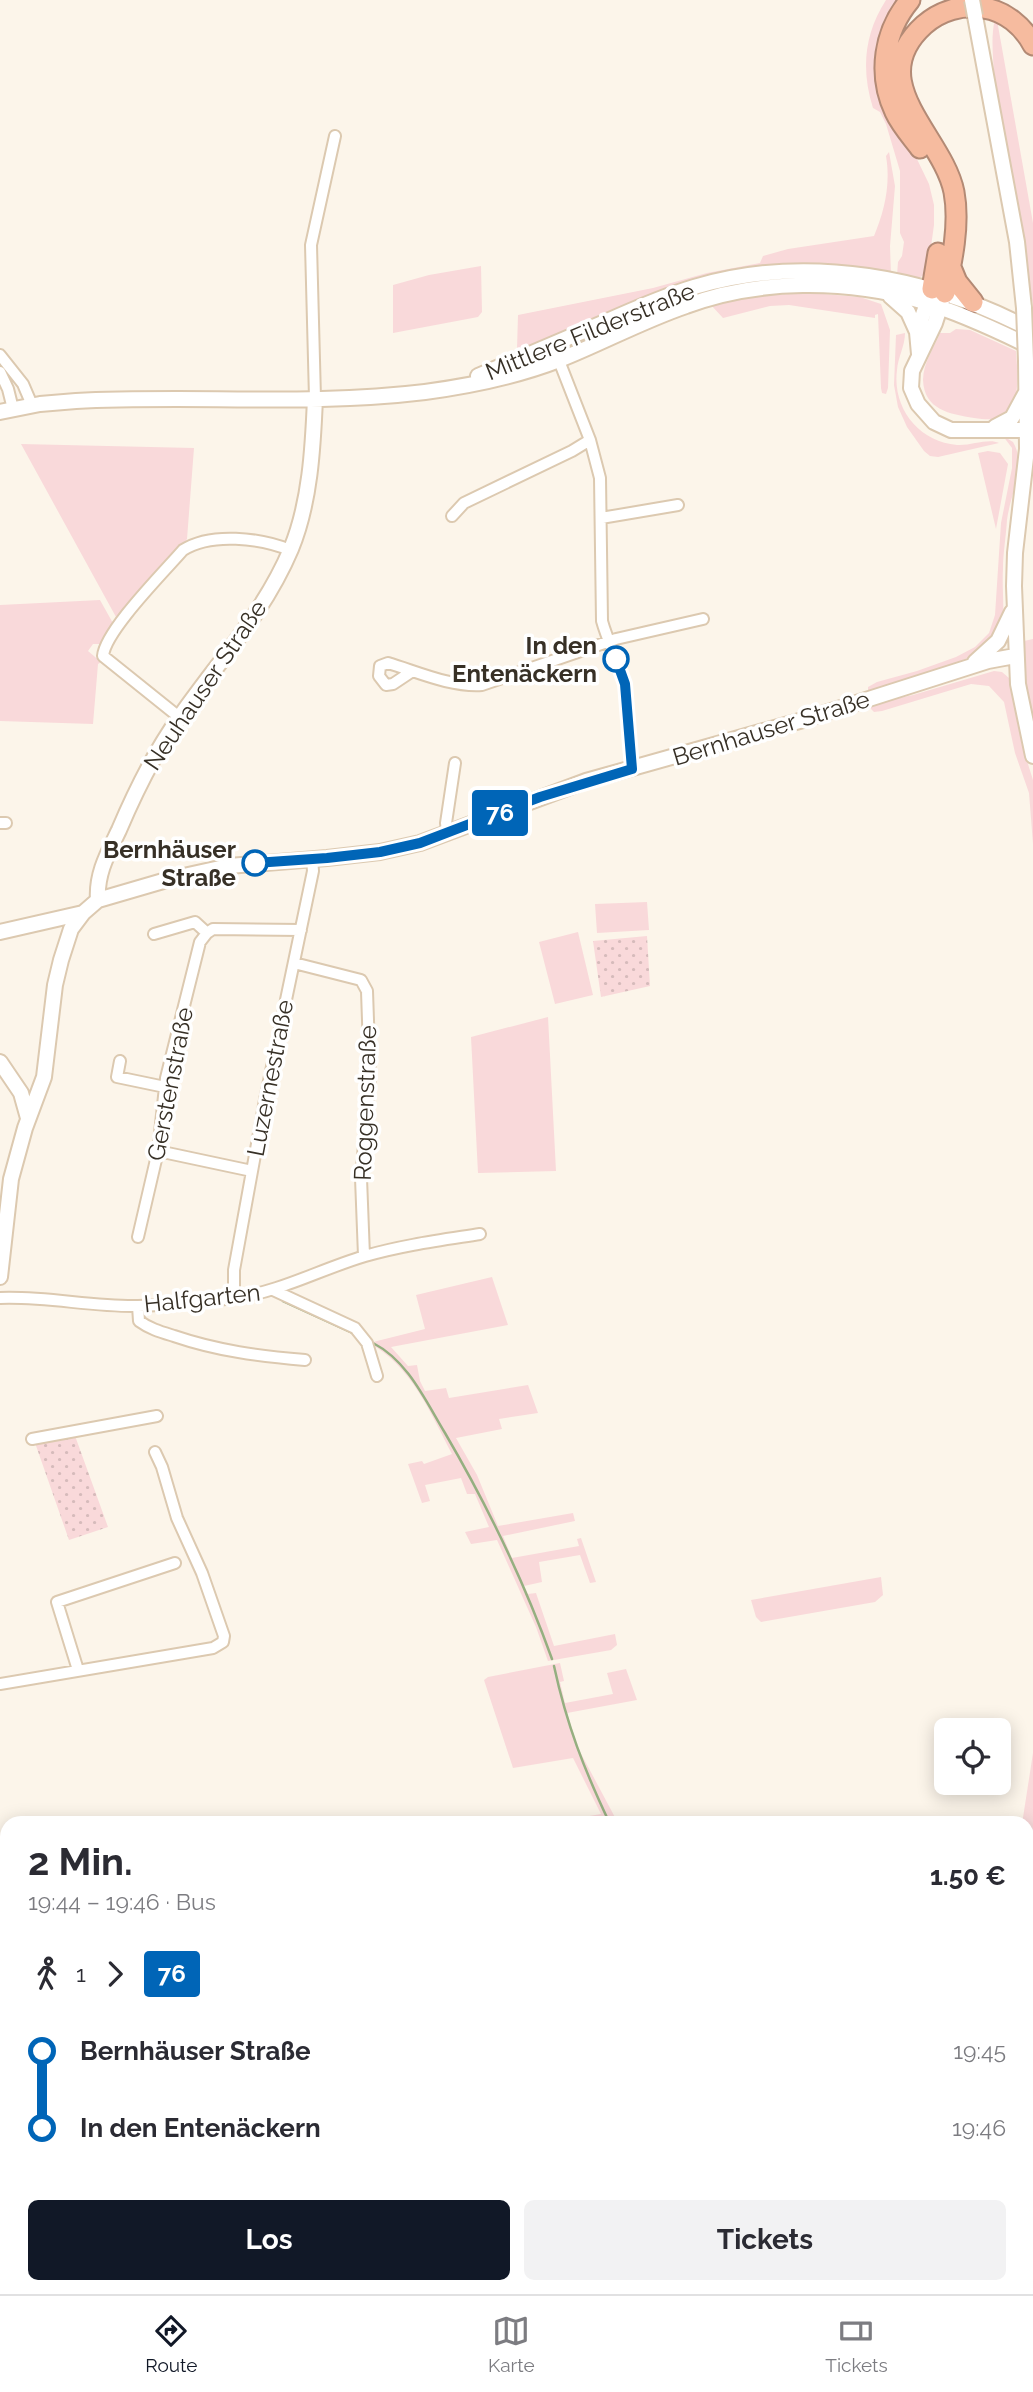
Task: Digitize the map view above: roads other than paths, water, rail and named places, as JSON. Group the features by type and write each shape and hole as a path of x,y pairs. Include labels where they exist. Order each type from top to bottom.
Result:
{"highway":[{"path":"910,0 890,35 885,71 888,92 895,111 925,155 939,190 942,225 936,298"},
{"path":"936,298 950,264 955,219 953,191 940,156 916,121 904,95 901,72 906,52 916,34 935,16 950,10 971,7 991,9 1006,16 1019,26 1033,45"},
{"path":"950,264 955,277 973,302"}],"main road":[{"path":"972,0 1019,258 1030,355 1025,472 1014,562 1014,608 1020,702 1033,756"},
{"name":"Mittlere Filderstraße","path":"458,385 671,294 748,276 797,272 848,274 882,278 936,298"},
{"name":"Mittlere Filderstraße","path":"6,411 32,405 106,399 315,398 426,392 496,379 559,360 655,317 689,304 726,295 765,288 810,286 936,298"},
{"path":"886,293 908,312 917,332 919,354"},
{"path":"936,298 973,302 1033,331"},
{"path":"917,332 936,298"},
{"path":"936,298 912,371 911,385 916,401 939,425 951,430 1027,430"},
{"path":"936,298 990,327 1030,355"},
{"path":"993,428 1012,418 1027,390"},
{"name":"Neuhauser Straße","path":"98,901 99,876 146,768 179,717 252,622 290,550 302,518 306,496 315,398"},
{"path":"969,667 998,641 1014,608"},
{"name":"Bernhauser Straße","path":"67,923 98,901 118,893 203,871 255,863 398,849 420,843 563,789 803,720 1001,657 1015,656"},
{"path":"0,932 67,923 55,985 46,1069 4,1190 0,1277"},
{"path":"0,1062 21,1093 28,1118"},
{"path":"21,1093 40,1089"}],"street":[{"name":"Neuhauser Straße","path":"315,398 311,245 335,136"},
{"path":"553,344 590,440 600,478 602,621 607,641 625,684 632,769"},
{"path":"0,355 23,384 32,405"},
{"path":"0,372 8,389 6,411"},
{"path":"452,516 474,497 590,440"},
{"path":"601,518 678,505"},
{"path":"179,717 103,656 104,646 111,635 183,550 195,542 206,539 258,540 290,550"},
{"path":"411,672 466,686 482,685 607,641 703,619"},
{"path":"447,832 455,763"},
{"name":"Luzernestraße","path":"234,1298 234,1270 251,1171 313,871 313,859"},
{"path":"154,934 195,922 207,933 213,929 301,930"},
{"name":"Gerstenstraße","path":"138,1237 158,1151 165,1087 200,942 207,933"},
{"name":"Roggenstraße","path":"294,963 361,980 368,991 370,1079 361,1178 364,1256"},
{"path":"120,1061 117,1077 165,1087"},
{"path":"158,1151 251,1171"},
{"name":"Halfgarten","path":"0,1297 138,1306 234,1298 273,1290 364,1256 480,1234"},
{"path":"273,1290 355,1328 367,1343 377,1376"},
{"path":"138,1306 139,1321 148,1328 185,1340 238,1354 305,1360"},
{"path":"32,1439 158,1416"},
{"path":"0,1684 218,1647 223,1642 202,1573 177,1518 155,1452"},
{"path":"78,1670 57,1602 175,1563"}],"waterway":[{"path":"283,1301 353,1333"},
{"path":"373,1343 396,1360 415,1382 461,1460 517,1572 552,1659"},
{"path":"554,1666 577,1747 606,1816"}],"place":[{"name":"In den Entenäckern","path":"616,659"},
{"name":"Bernhäuser Straße","path":"255,863"}]}
